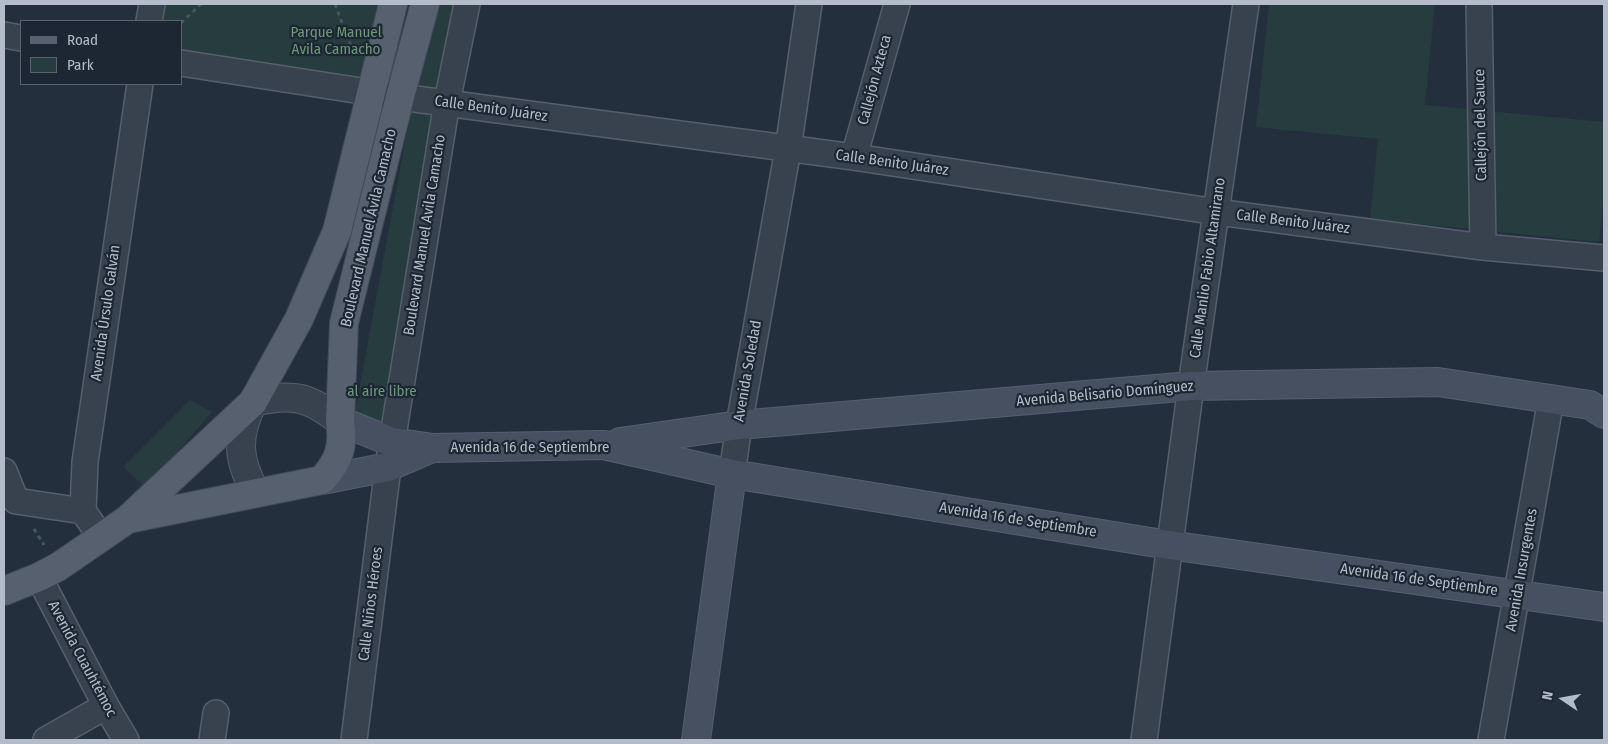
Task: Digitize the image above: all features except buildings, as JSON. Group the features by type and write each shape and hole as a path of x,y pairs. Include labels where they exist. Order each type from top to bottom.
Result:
{"main road":[{"name":"Boulevard Manuel Ávila Camacho","path":"4,591 48,572 128,519 253,402 300,319 337,231 393,4"},
{"name":"Boulevard Manuel Ávila Camacho","path":"322,480 333,468 340,452 342,436 340,421 344,323 400,96 425,4"},
{"name":"Avenida Belisario Domínguez","path":"604,445 738,425 1191,386 1438,382 1590,405 1604,414"},
{"name":"Avenida 16 de Septiembre","path":"340,421 390,455"},
{"name":"Avenida 16 de Septiembre","path":"128,519 322,480 390,455 433,448 604,445 732,474 1169,545 1604,607"},
{"name":"Avenida Soledad","path":"696,740 732,474"}],"street":[{"path":"149,20 152,4"},
{"name":"Boulevard Manuel Avila Camacho","path":"390,455 446,102 467,4"},
{"name":"Avenida Soledad","path":"732,474 738,425 788,149 809,4"},
{"name":"Callejón Azteca","path":"854,157 896,4"},
{"name":"Calle Manlio Fabio Altamirano","path":"1144,740 1191,386 1246,4"},
{"name":"Callejón del Sauce","path":"1479,4 1482,247"},
{"path":"4,35 20,38"},
{"name":"Calle Benito Juárez","path":"182,63 370,92 854,157 1217,212 1482,247 1604,258"},
{"name":"Avenida Úrsulo Galván","path":"83,511 85,462 140,85"},
{"path":"256,493 244,467 241,438 245,419 253,402 276,396 300,398 321,407 340,421"},
{"name":"Avenida Insurgentes","path":"1491,740 1551,399"},
{"name":"Calle Niños Héroes","path":"354,740 390,455"},
{"path":"4,471 16,501 83,511 101,537"},
{"name":"Avenida Cuauhtémoc","path":"48,572 106,706 126,740"},
{"path":"46,740 106,706"},
{"path":"212,740 216,713"}],"path":[{"path":"182,22 202,4"},
{"path":"335,4 370,92"},
{"path":"16,501 48,572"}],"green space":[{"name":"Parque Manuel Avila Camacho","path":"164,4 384,4 366,85 182,60 182,20 162,20"},
{"path":"434,4 464,4 445,100 414,95"},
{"path":"1269,4 1435,4 1425,105 1604,122 1604,193 1599,242 1370,219 1378,139 1256,127"},
{"name":"al aire libre","path":"413,100 445,104 386,426 355,412"},
{"path":"190,400 212,412 146,488 123,467"}]}
